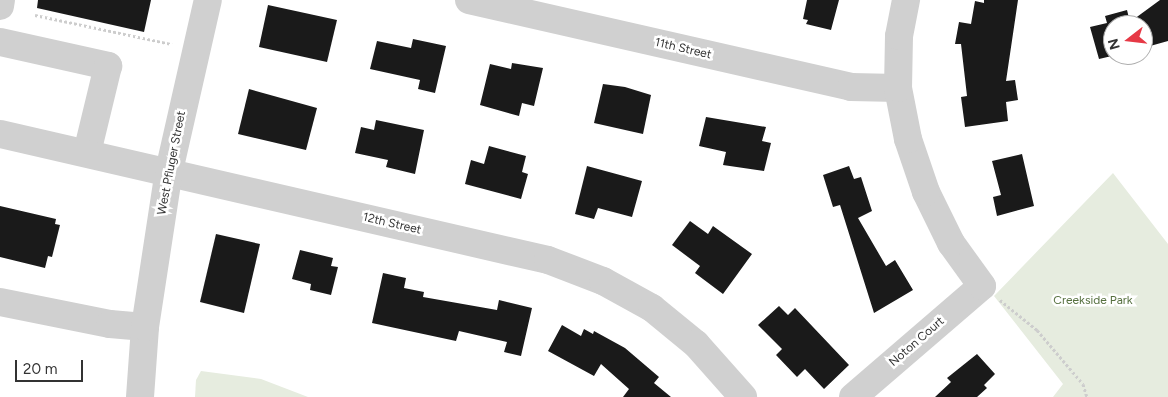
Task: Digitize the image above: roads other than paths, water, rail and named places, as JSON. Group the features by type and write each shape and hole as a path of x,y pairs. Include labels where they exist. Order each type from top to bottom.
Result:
{"street":[{"path":"0,6 1,0"},
{"name":"West Pfluger Street","path":"140,397 145,327 169,171 208,0"},
{"name":"11th Street","path":"469,0 852,87 898,88"},
{"path":"898,88 899,36 906,0"},
{"path":"0,42 108,66 87,154"},
{"name":"Noton Court","path":"853,397 982,286 951,243 926,192 908,140 898,88"},
{"name":"12th Street","path":"0,134 169,171 548,260 603,281 652,308 696,344 743,397"},
{"path":"0,302 110,324 145,327"}],"park label":[{"name":"Creekside Park","path":"1093,301"}]}
